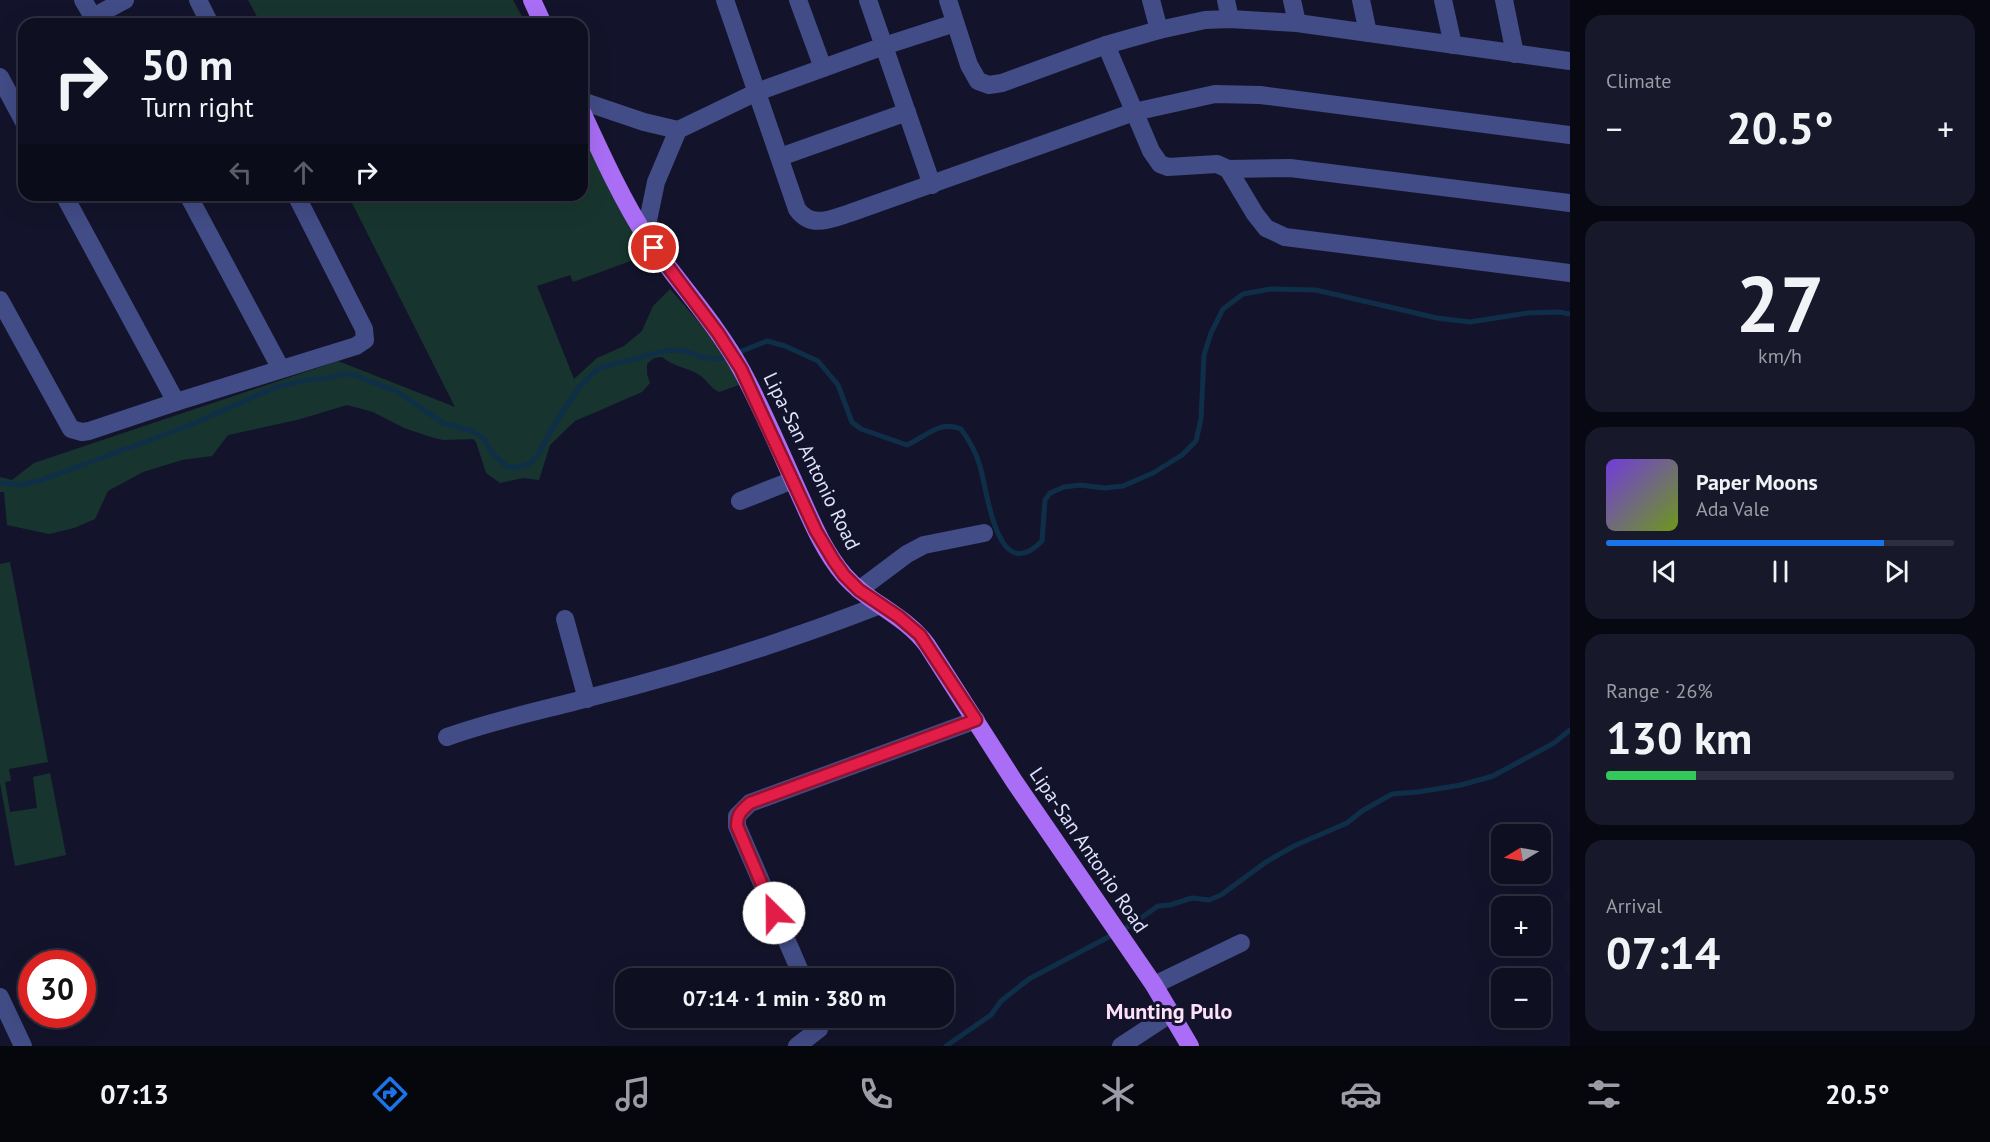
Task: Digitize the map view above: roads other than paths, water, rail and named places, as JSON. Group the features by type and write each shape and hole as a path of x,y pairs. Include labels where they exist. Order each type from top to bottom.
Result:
{"main road":[{"path":"532,0 540,18"},
{"name":"Lipa-San Antonio Road","path":"588,124 645,235 741,369 825,547 844,575 859,590 899,617 920,635 1096,902 1154,985 1190,1046"}],"street":[{"path":"83,0 93,18"},
{"path":"99,18 125,0"},
{"path":"198,0 207,18"},
{"path":"725,0 797,209 803,218 816,221 830,220 1134,112 1215,94 1236,94 1570,135"},
{"path":"798,0 822,68"},
{"path":"868,0 932,185"},
{"path":"948,0 969,65 978,81 989,85 1002,83 1106,45 1205,20 1230,19 1297,23 1570,61"},
{"path":"1151,0 1159,30"},
{"path":"1226,0 1230,19"},
{"path":"1292,0 1297,23"},
{"path":"1361,0 1368,33"},
{"path":"1443,0 1453,45"},
{"path":"1504,0 1515,54"},
{"path":"588,103 644,122 678,130 757,92 955,22"},
{"path":"1106,45 1151,151 1160,164 1168,167 1216,164 1228,169 1290,168 1570,203"},
{"path":"0,77 18,111"},
{"path":"780,157 907,112"},
{"path":"645,235 656,182 678,130"},
{"path":"1228,169 1254,214 1266,228 1285,237 1570,273"},
{"path":"67,201 176,402"},
{"path":"191,201 281,369"},
{"path":"0,300 71,429 82,432 356,346 365,340 364,329 299,201"},
{"path":"740,501 793,480"},
{"path":"859,590 907,554 924,545 984,533"},
{"path":"447,737 486,723 586,699 767,646 880,605"},
{"path":"565,619 586,699"},
{"path":"799,968 737,826 737,816 750,803 976,720"},
{"path":"1154,985 1241,943"},
{"path":"0,997 23,1046"},
{"path":"1121,1046 1170,1014"},
{"path":"797,1046 819,1028"}],"waterway":[{"path":"0,483 21,485 39,481 188,426 274,388 341,374 351,374 396,391 443,423 472,431 484,439 493,454 506,466 516,468 529,464 538,455 551,430 580,386 599,368 664,351 681,350 716,359 767,341 785,346 818,361 838,385 852,422 861,429 907,445 933,430 946,426 961,429 978,461 997,531 1005,545 1014,553 1027,552 1042,541 1045,500 1050,493 1064,487 1080,485 1105,488 1123,486 1153,473 1182,455 1196,441 1201,419 1204,355 1211,333 1223,309 1243,294 1271,289 1316,290 1437,318 1470,322 1528,313 1570,314"},
{"path":"946,1046 991,1015 1001,1001 1029,979 1131,925 1158,906 1192,898 1209,900 1221,895 1266,862 1294,846 1347,823 1362,811 1392,794 1461,785 1493,776 1554,743 1570,730"}],"district":[{"name":"Munting Pulo","path":"1169,1011"}]}
